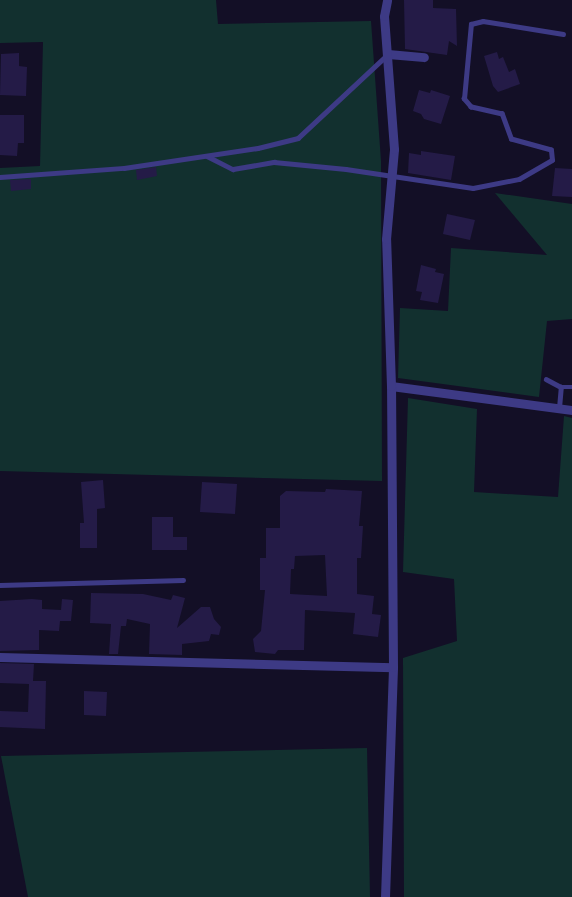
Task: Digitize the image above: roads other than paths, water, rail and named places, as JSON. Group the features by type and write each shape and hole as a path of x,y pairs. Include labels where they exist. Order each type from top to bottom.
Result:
{"street":[{"path":"385,897 393,666 391,386 386,239 394,149 384,16 387,0"},
{"path":"388,54 424,57"},
{"path":"391,386 572,410"},
{"path":"0,657 393,666"}],"lane":[{"path":"207,156 233,169 274,162 392,176 473,188 519,179 552,160 551,150 511,139 502,114 471,107 464,99 472,24 483,21 563,34"},
{"path":"0,177 124,168 258,148 298,138 388,54"},
{"path":"546,379 561,387 572,387"},
{"path":"559,408 561,387"},
{"path":"0,585 183,580"}]}
